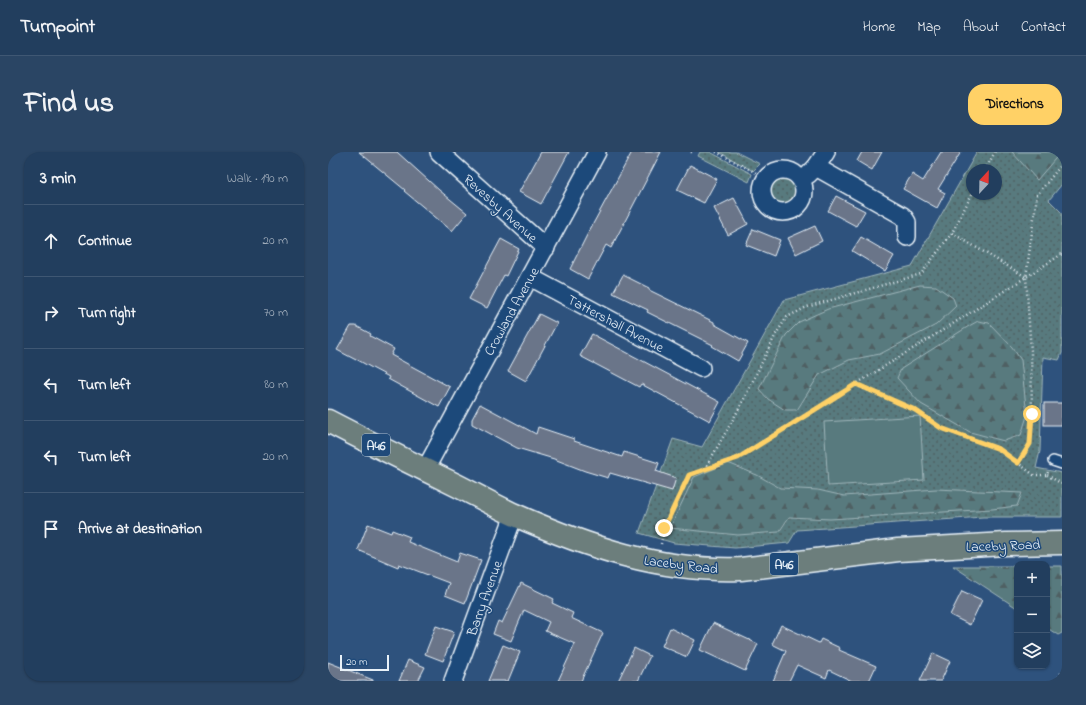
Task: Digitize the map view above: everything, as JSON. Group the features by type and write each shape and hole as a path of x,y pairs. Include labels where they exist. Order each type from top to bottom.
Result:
{"highway":[{"name":"Laceby Road","path":"328,421 514,515 604,550 656,562 712,569 741,569 898,550 1006,544 1062,543"}],"street":[{"name":"Revesby Avenue","path":"438,152 546,248"},
{"name":"Crowland Avenue","path":"425,470 597,152"},
{"path":"802,181 816,167 826,152"},
{"path":"816,167 903,216 907,222 907,237"},
{"path":"776,170 790,170 802,181 804,196 800,203 790,211 779,212 772,209 763,200 761,189 763,182 776,170"},
{"name":"Tattershall Avenue","path":"530,277 701,368"},
{"name":"Barry Avenue","path":"453,681 514,515"}],"path":[{"path":"716,152 766,178"},
{"path":"988,164 995,152"},
{"path":"1018,463 1030,444 1032,414 1031,352 1026,277 1037,195 1062,164"},
{"path":"705,469 740,407 776,334 787,317 807,307 921,274 952,233 969,200"},
{"path":"952,233 1026,277"},
{"path":"656,562 664,528 689,475 738,458 1062,254"},
{"path":"856,384 915,410 941,428 999,449 1034,475 1047,475 1062,484"},
{"path":"1047,475 1058,463"},
{"path":"1057,681 1062,670"}],"green space":[{"path":"700,152 710,152 752,174 749,182 698,156"},
{"path":"719,152 736,152 760,164 753,171"},
{"path":"977,152 1062,152 1062,184 1049,200 1062,213 1062,353 1059,360 1043,357 1040,451 1036,468 1062,473 1062,517 983,517 797,530 789,543 735,548 674,543 639,533 673,439 702,447 784,300 912,266 966,171 966,200 1002,200 1002,164 970,164"},
{"path":"1012,152 1061,152 1037,180"},
{"path":"783,178 792,182 796,191 792,200 783,204 774,200 770,191 774,182"},
{"path":"920,285 936,286 953,298 956,306 936,325 880,354 849,360 819,375 797,410 785,410 768,399 759,389 786,335 799,322 828,309"},
{"path":"978,321 989,323 1012,347 1021,360 1027,416 1021,435 1004,441 970,432 921,404 897,378 901,369"},
{"path":"920,416 924,480 828,486 824,422"},
{"path":"728,463 757,475 780,488 818,490 844,496 936,489 1022,493 1017,506 992,509 830,519 789,517 779,532 738,535 670,528 694,477"},
{"path":"953,566 1014,566 1014,606"},
{"path":"1050,566 1062,566 1062,633 1058,635 1050,630"}],"building":[{"path":"359,152 397,152 467,213 452,231"},
{"path":"541,152 569,152 541,204 519,192"},
{"path":"632,152 661,152 611,248 606,245 588,279 570,269"},
{"path":"862,152 882,152 872,170 857,161"},
{"path":"941,152 961,152 938,189 945,193 937,208 903,189 912,174 923,181"},
{"path":"690,165 717,179 704,203 677,190"},
{"path":"836,196 865,211 856,226 828,211"},
{"path":"734,198 748,224 728,235 714,208"},
{"path":"815,226 822,241 796,254 788,238"},
{"path":"753,229 780,240 774,256 746,245"},
{"path":"861,237 894,256 885,271 852,251"},
{"path":"501,239 519,249 506,276 504,275 487,308 469,299"},
{"path":"623,275 649,288 649,290 714,322 714,324 748,343 738,361 712,346 713,345 613,293"},
{"path":"539,314 557,323 526,381 508,371"},
{"path":"351,326 356,326 371,334 370,336 394,349 391,355 450,387 439,407 388,379 389,377 337,350"},
{"path":"592,334 720,402 710,421 641,384 639,387 580,356"},
{"path":"1044,403 1062,403 1062,425 1044,425"},
{"path":"480,404 536,434 538,427 622,457 624,452 659,463 656,471 676,478 672,491 610,473 608,478 517,448 472,424 472,419"},
{"path":"368,524 391,533 392,530 410,537 408,542 457,562 460,553 481,560 465,603 445,595 449,583 399,564 398,567 358,550"},
{"path":"521,583 554,599 552,603 573,613 571,618 603,633 581,681 558,681 575,644 545,631 549,622 524,610 511,641 493,634 498,621 502,623"},
{"path":"962,591 982,600 970,625 950,615"},
{"path":"713,623 758,644 745,671 700,650"},
{"path":"781,625 819,643 821,639 840,648 839,650 876,666 869,681 852,681 829,670 826,678 797,665 789,681 773,681 786,651 772,644"},
{"path":"436,626 454,632 443,661 425,654"},
{"path":"670,628 695,640 687,657 662,646"},
{"path":"503,645 520,652 508,681 488,681"},
{"path":"634,648 650,656 638,681 618,681"},
{"path":"933,653 950,661 941,681 920,681"},
{"path":"408,660 425,667 418,681 399,681"},
{"path":"328,662 373,680 373,681 328,681"}],"route":[{"path":"664,528 689,475 738,458 856,384 915,410 941,428 999,449 1018,463 1030,444 1032,414"}]}
